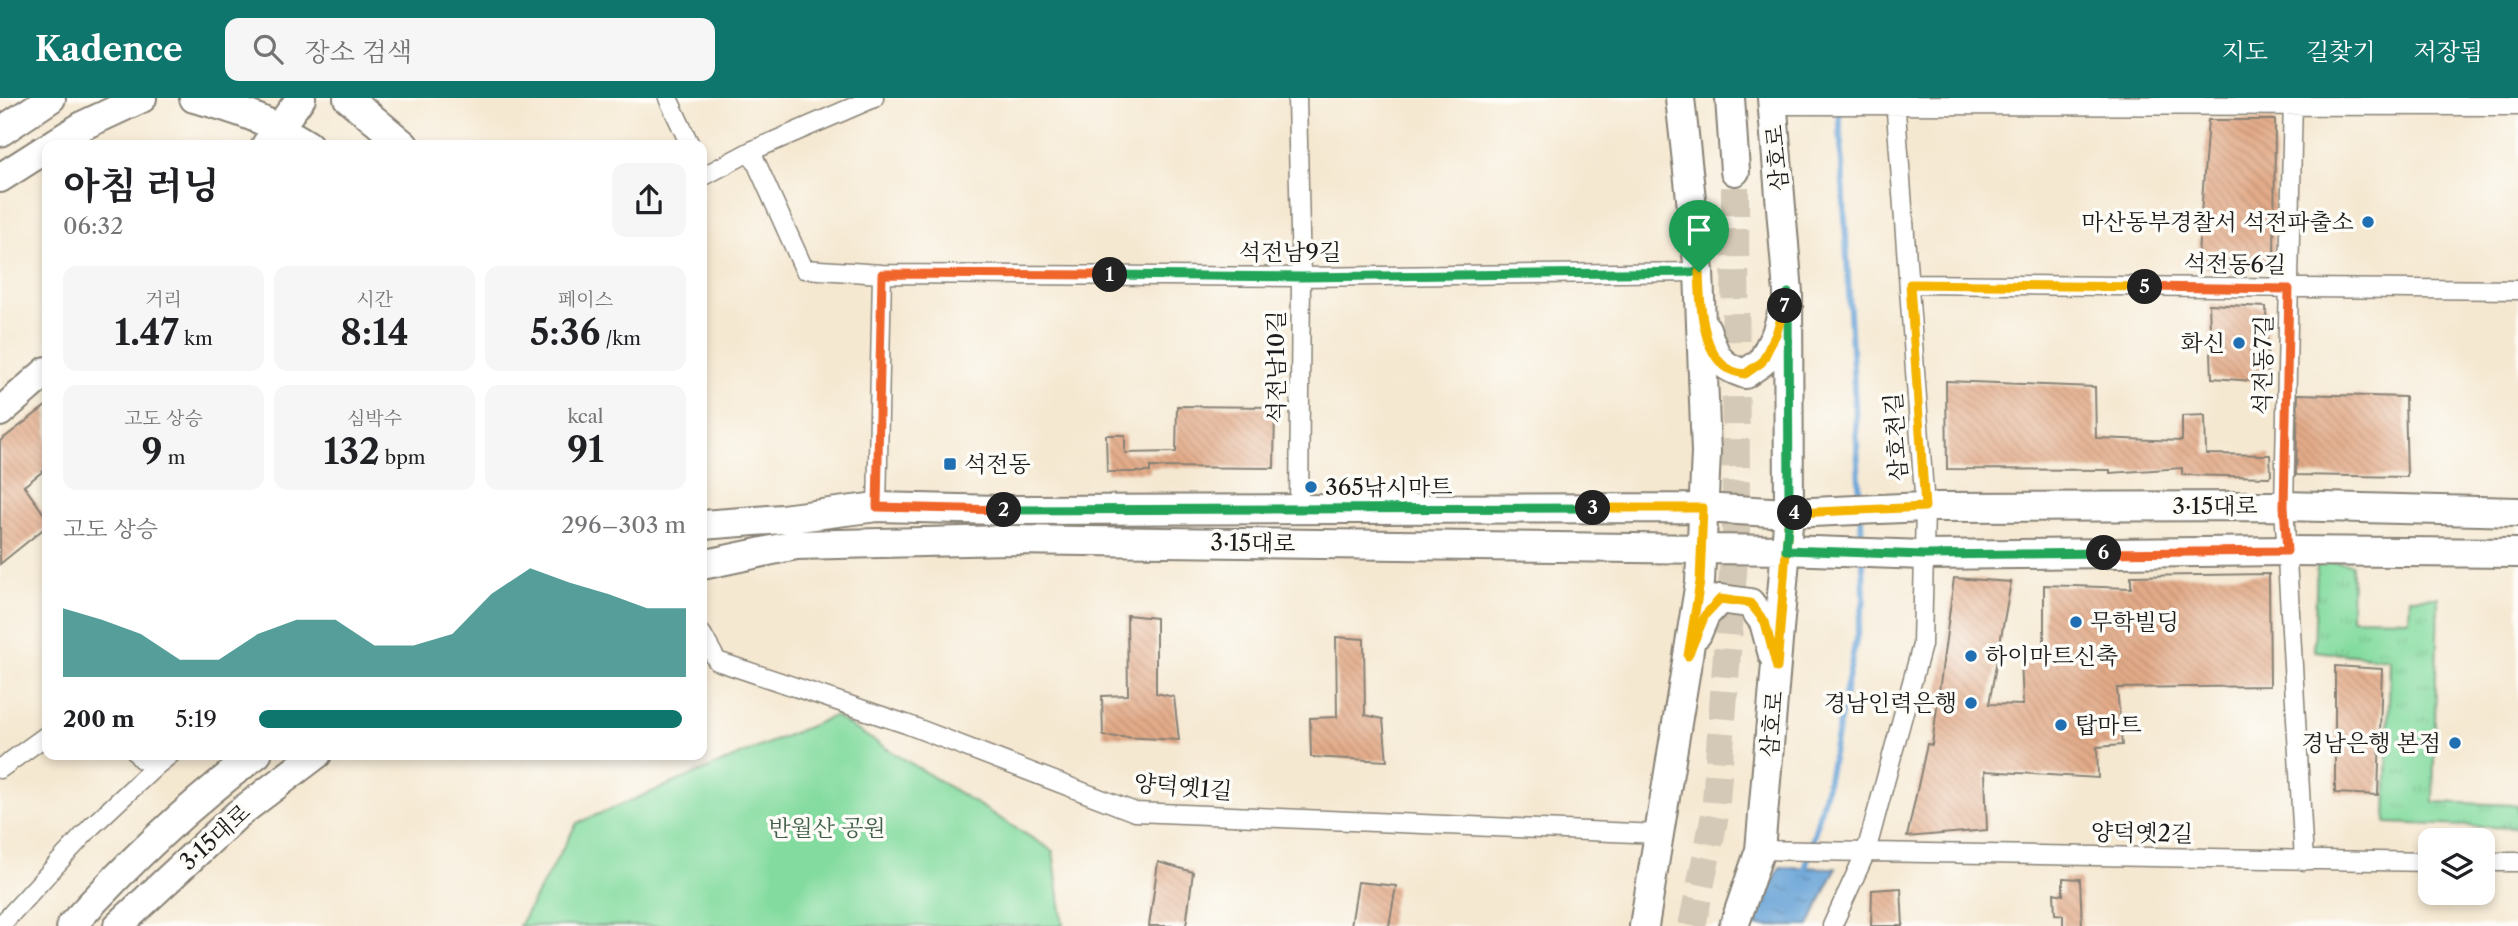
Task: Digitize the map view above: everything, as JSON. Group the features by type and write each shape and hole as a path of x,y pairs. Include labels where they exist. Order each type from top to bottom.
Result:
{"main road":[{"path":"0,131 51,98"},
{"path":"60,140 84,125 142,98"},
{"path":"194,98 233,108 273,136 301,98"},
{"path":"348,98 398,140"},
{"path":"1644,926 1700,582 1706,453 1699,272 1680,98"},
{"name":"삼호로","path":"1730,98 1735,171"},
{"name":"삼호로","path":"1734,926 1769,850 1777,668 1796,550 1798,512 1778,102"},
{"path":"0,178 42,151"},
{"path":"1700,314 1714,354 1727,369 1745,374 1762,362 1776,334 1788,293"},
{"path":"0,412 42,375"},
{"name":"3·15대로","path":"707,525 782,519 877,507 1000,510 1703,508 1798,512 1919,507 2284,506 2518,512"},
{"name":"3·15대로","path":"707,564 796,545 1008,540 1796,550 1919,555 2287,551 2518,553"},
{"path":"1688,656 1705,615 1720,599 1750,603 1765,622 1777,668"},
{"name":"3·15대로","path":"71,926 100,894 216,784 249,760"},
{"name":"3·15대로","path":"118,926 239,814 309,760"}],"street":[{"path":"668,98 688,140"},
{"name":"석전남10길","path":"1297,98 1301,277 1299,510"},
{"path":"707,172 861,100"},
{"path":"1778,102 2293,101 2518,106"},
{"name":"석전동7길","path":"2293,101 2284,506 2304,861"},
{"name":"삼호천길","path":"1832,926 1859,852 1922,645 1910,284 1891,103"},
{"name":"석전남9길","path":"751,151 804,270 882,274 1301,277 1699,272"},
{"path":"877,507 882,274"},
{"name":"석전동6길","path":"1910,284 2518,290"},
{"name":"양덕옛1길","path":"707,642 718,661 906,724 1135,812 1659,834"},
{"path":"0,769 42,739"},
{"path":"143,760 156,766"},
{"path":"0,926 92,826 164,760"},
{"name":"양덕옛2길","path":"1769,850 2418,862"},
{"path":"2495,862 2518,862"}],"green space":[{"path":"2317,560 2352,564 2351,618 2409,619 2410,598 2438,597 2433,802 2518,805 2518,828 2386,823 2390,659 2314,651"},
{"name":"반월산 공원","path":"834,716 1053,851 1063,926 519,926 577,823"}],"water":[{"path":"1780,867 1836,868 1809,926 1753,926"}],"building":[{"path":"2208,120 2275,120 2274,269 2197,268"},
{"name":"화신","path":"2209,304 2266,307 2268,382 2212,378"},
{"path":"1946,381 2095,387 2096,438 2182,441 2182,416 2205,415 2206,454 2270,455 2271,475 2182,475 2182,468 2110,473 2110,470 1947,469"},
{"path":"2298,394 2405,397 2407,477 2296,475"},
{"path":"1177,406 1275,407 1274,468 1150,467 1150,472 1107,472 1106,435 1125,435 1125,453 1176,452"},
{"path":"42,409 42,472 24,486 42,511 42,530 0,564 0,441"},
{"path":"2269,574 2270,686 2117,688 2122,745 2097,747 2098,778 1985,771 1987,830 1907,837 1927,744 1932,745 1954,578 2011,582 1989,704 2023,705 2021,659 2044,657 2044,585 2131,588 2131,576"},
{"path":"1127,615 1156,618 1156,693 1174,697 1179,740 1103,736 1102,696 1128,695"},
{"path":"1336,637 1364,639 1365,715 1383,719 1387,761 1311,757 1310,718 1337,717"},
{"path":"2335,666 2382,669 2378,795 2335,793"},
{"path":"1158,862 1193,872 1186,926 1149,926"},
{"path":"2063,878 2080,879 2082,926 2063,926 2063,915 2055,914 2054,893 2063,895"},
{"path":"1358,882 1396,886 1389,926 1351,926"},
{"path":"1901,888 1903,926 1871,926 1872,890"}],"waterway":[{"path":"1839,107 1860,501"},
{"path":"1861,516 1862,547"},
{"path":"1804,873 1826,789 1864,600 1863,561"}],"tunnel":[{"path":"1692,926 1715,815 1736,532 1735,171"}],"place":[{"name":"마산동부경찰서 석전파출소","path":"2368,222"},
{"name":"화신","path":"2239,343"},
{"name":"석전동","path":"950,464"},
{"name":"365낚시마트","path":"1311,487"},
{"name":"무학빌딩","path":"2076,622"},
{"name":"하이마트신축","path":"1971,656"},
{"name":"경남인력은행","path":"1971,703"},
{"name":"탑마트","path":"2061,725"},
{"name":"경남은행 본점","path":"2455,743"}],"route":[{"path":"1699,272 1301,277 882,274 877,507 1000,510 1703,508 1700,582 1688,656 1705,615 1720,599 1750,603 1765,622 1777,668 1783,598 1786,550 1789,513 1925,507 1910,284 2289,289 2284,506 2287,551 1924,555 1786,550 1789,513 1788,293 1776,334 1762,362 1745,374 1727,369 1714,354 1700,314 1699,272"}]}
